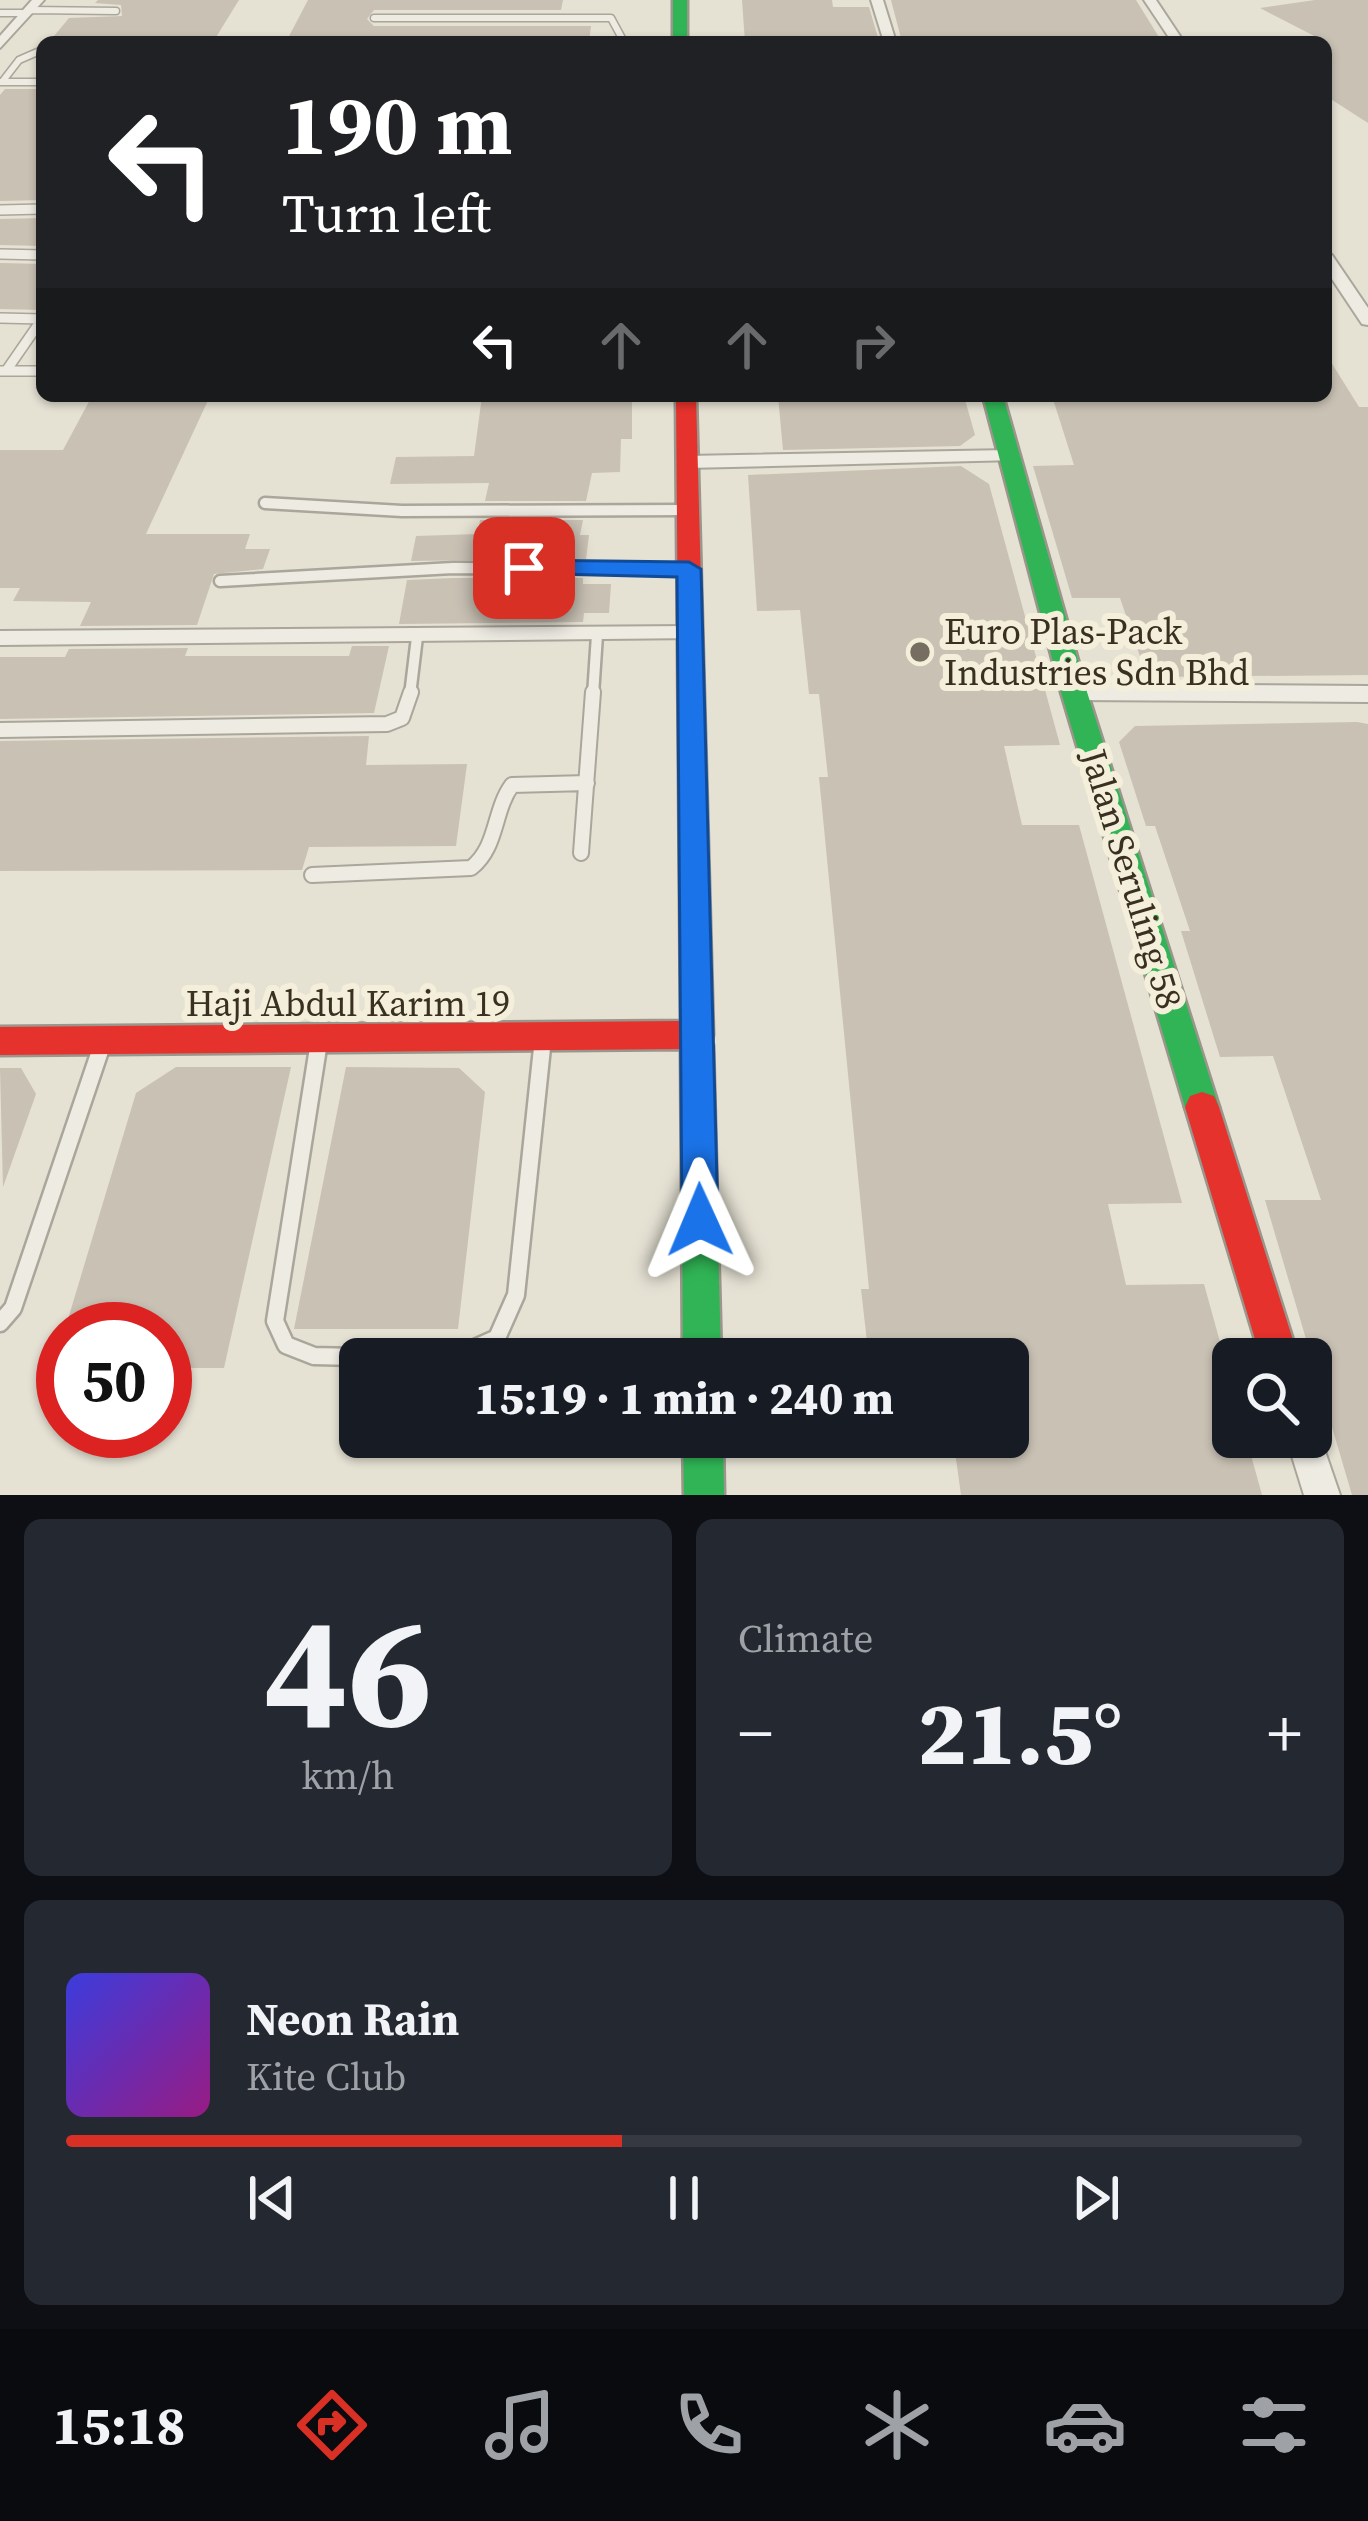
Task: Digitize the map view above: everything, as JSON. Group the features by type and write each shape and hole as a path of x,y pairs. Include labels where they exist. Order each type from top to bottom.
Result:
{"street":[{"path":"680,0 680,36"},
{"path":"877,0 888,36"},
{"path":"1150,0 1174,36"},
{"path":"0,44 32,8"},
{"path":"1332,267 1368,320"},
{"path":"686,402 702,1338"},
{"name":"Jalan Seruling 58","path":"995,402 1074,692 1274,1338"},
{"path":"687,462 1010,456"},
{"path":"0,638 690,633"},
{"path":"1074,692 1368,694"},
{"name":"Haji Abdul Karim 19","path":"0,1041 697,1036"},
{"path":"704,1458 704,1495"},
{"path":"1311,1458 1322,1495"}],"lane":[{"path":"0,13 32,8 116,10"},
{"path":"374,18 602,17 616,21 618,36"},
{"path":"1,82 19,60 36,53"},
{"path":"1,82 36,82"},
{"path":"0,209 36,209"},
{"path":"0,254 36,255"},
{"path":"0,319 36,319"},
{"path":"3,371 36,327"},
{"path":"3,371 36,370"},
{"path":"266,503 366,510 688,511"},
{"path":"220,581 304,582 374,572 524,568 689,569"},
{"path":"581,854 597,635"},
{"path":"0,730 387,724 402,718 409,701 417,638"},
{"path":"312,875 471,868 489,853 502,795 512,785 587,783"},
{"path":"497,1338 516,1295 543,1038"},
{"path":"320,1039 275,1321 286,1345 314,1356 339,1357"},
{"path":"0,1323 13,1308 104,1040"}],"building":[{"path":"239,0 217,36 54,36 69,18 122,16 121,5 95,3"},
{"path":"308,0 563,0 561,10 374,10 367,19 374,26 591,26 590,36 289,36"},
{"path":"742,0 832,0 833,7 869,7 878,36 745,36"},
{"path":"891,0 1136,0 1158,36 900,36"},
{"path":"1315,0 1368,0 1368,123 1332,100 1332,36 1314,36 1260,8"},
{"path":"5,89 36,89 36,200 0,201 0,95"},
{"path":"36,218 36,246 0,245 0,219"},
{"path":"0,263 36,264 36,310 0,309"},
{"path":"1332,364 1359,407 1368,407 1368,675 1147,677 1120,598 1072,598 1033,466 1074,465 1054,402 1332,402"},
{"path":"89,402 207,402 146,534 250,534 245,549 270,549 263,569 214,574 197,625 80,626 91,602 13,601 20,588 0,588 0,450 63,450"},
{"path":"481,402 632,402 632,439 621,439 620,472 592,473 586,501 485,501 489,483 390,484 396,457 474,456"},
{"path":"779,402 966,402 975,435 960,446 783,450"},
{"path":"961,466 989,484 1060,745 1004,746 1022,825 1079,825 1182,1203 1108,1204 1126,1285 1204,1284 1219,1338 1212,1338 1212,1458 1252,1458 1262,1495 961,1495 956,1458 1029,1458 1029,1338 867,1338 861,1289 869,1289 819,777 828,777 819,694 809,694 800,610 757,611 748,475"},
{"path":"480,520 583,520 580,535 589,535 586,559 411,561 416,536 478,534"},
{"path":"583,578 583,584 611,584 609,613 584,613 583,622 399,624 407,580"},
{"path":"352,646 389,646 374,713 0,719 0,657 65,657 69,649 188,648 185,656 349,656"},
{"path":"1368,724 1368,1495 1352,1495 1332,1427 1332,1338 1306,1338 1265,1200 1321,1200 1273,1056 1220,1057 1181,931 1190,931 1155,826 1146,826 1119,742 1135,726"},
{"path":"369,736 366,765 467,764 456,846 309,847 302,870 0,871 0,741"},
{"path":"176,1067 291,1067 224,1368 192,1368 192,1302 73,1302 136,1093"},
{"path":"346,1067 459,1068 485,1092 458,1329 294,1329"},
{"path":"0,1068 21,1068 36,1094 3,1187"}],"traffic: fast":[{"path":"680,0 680,36"},
{"path":"995,402 1074,692 1202,1107"},
{"path":"697,1045 702,1338"},
{"path":"703,1458 704,1495"}],"traffic: jam":[{"path":"686,402 697,1045"},
{"path":"0,1041 697,1035"},
{"path":"1202,1107 1274,1338"}],"place":[{"name":"Euro Plas-Pack Industries Sdn Bhd","path":"920,652"}],"route":[{"path":"524,568 689,569 700,1220"}]}
